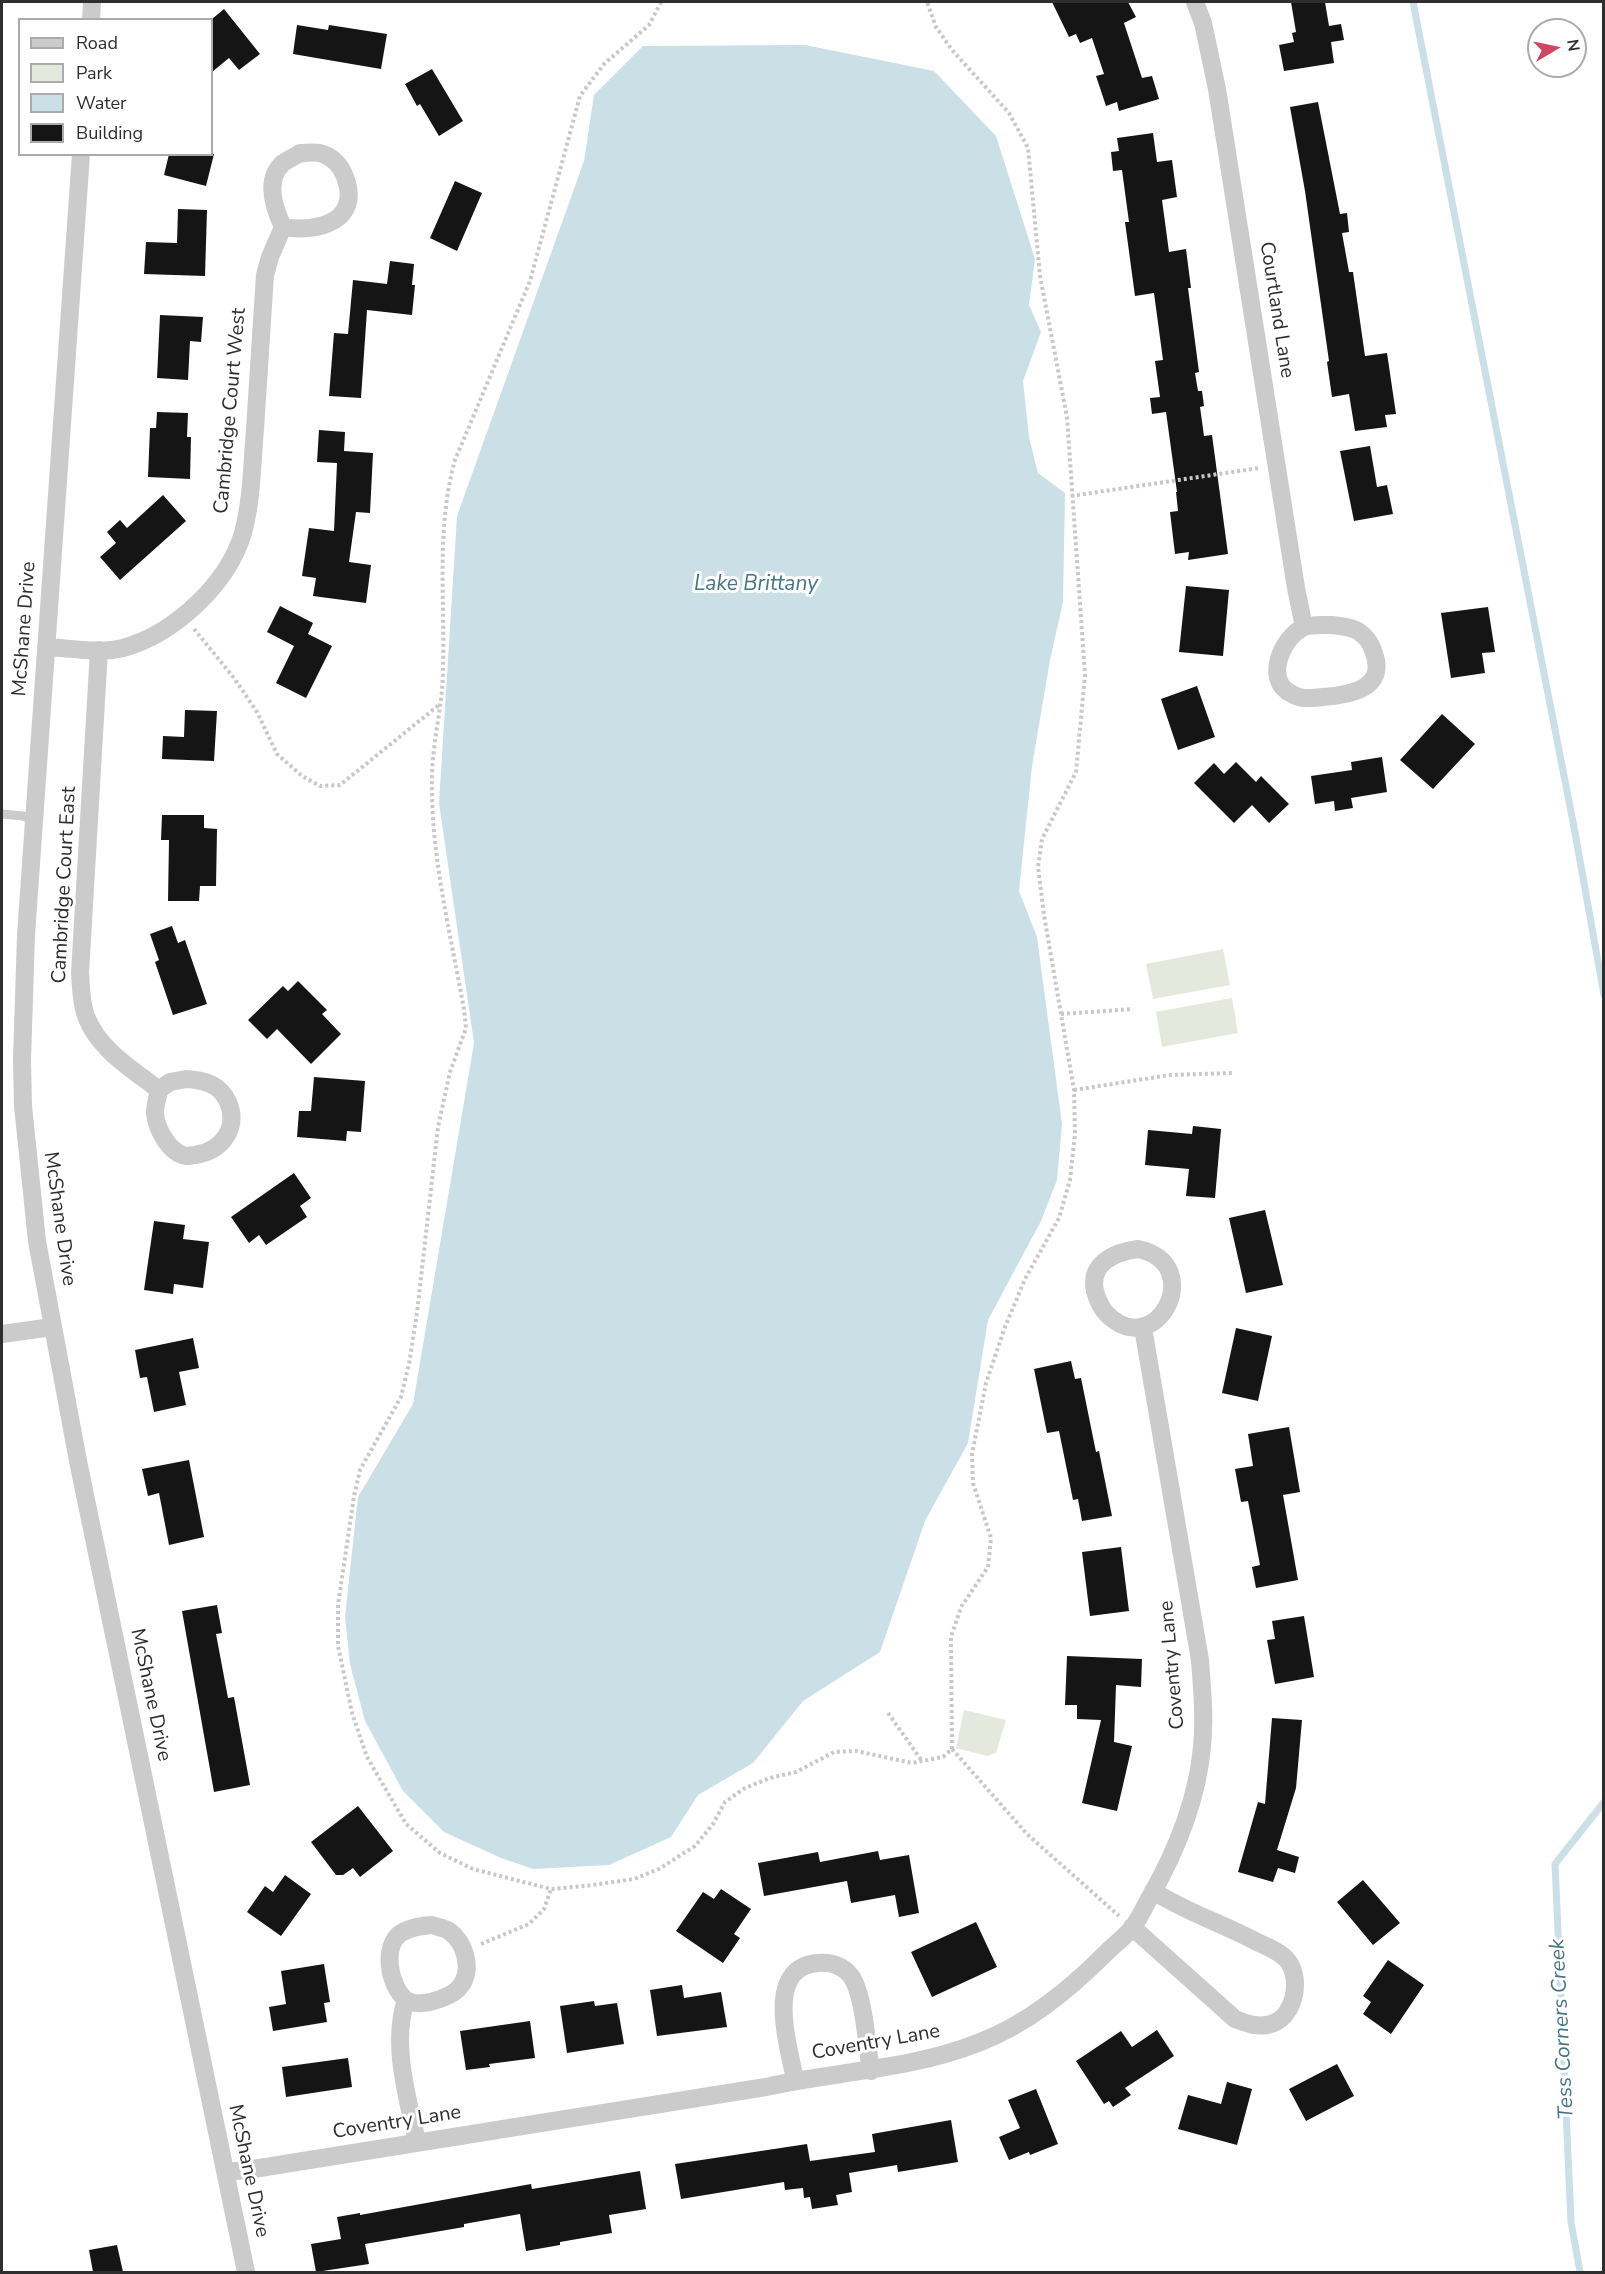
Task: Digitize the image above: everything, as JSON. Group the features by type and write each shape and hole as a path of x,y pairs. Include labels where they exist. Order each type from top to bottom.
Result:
{"street":[{"path":"91,18 92,2"},
{"name":"Courtland Lane","path":"1195,2 1203,23 1217,89 1304,627"},
{"path":"300,153 321,153 335,161 348,185 349,196 345,210 336,221 322,226 295,229 283,227 272,193 273,179 282,164 300,153"},
{"name":"McShane Drive","path":"81,156 33,820 26,958 23,1095 27,1155 36,1241 52,1327 246,2272"},
{"name":"Cambridge Court West","path":"46,647 99,650 122,648 139,642 184,616 209,590 229,564 242,534 250,492 265,275 283,227"},
{"path":"1332,625 1357,630 1369,640 1372,648 1377,668 1374,677 1357,692 1336,696 1301,699 1287,692 1280,681 1277,668 1279,657 1284,644 1304,627 1332,625"},
{"name":"Cambridge Court East","path":"99,650 80,973 81,995 85,1014 94,1033 108,1049 159,1090"},
{"path":"186,1079 213,1084 225,1096 231,1110 231,1125 226,1139 215,1149 201,1154 185,1156 174,1149 161,1135 155,1113 159,1090 170,1082 186,1079"},
{"path":"1138,1249 1152,1252 1163,1260 1170,1271 1173,1285 1171,1298 1162,1315 1143,1328 1131,1328 1120,1324 1105,1311 1097,1298 1094,1285 1096,1271 1108,1258 1122,1251 1138,1249"},
{"path":"2,1334 52,1327"},
{"name":"Coventry Lane","path":"226,2172 765,2087 795,2080 871,2071 946,2054 979,2043 1012,2027 1067,1990 1132,1927 1154,1891 1186,1822 1196,1788 1202,1747 1203,1709 1200,1660 1143,1328"},
{"path":"1132,1927 1235,2019 1253,2026 1267,2025 1278,2021 1287,2012 1296,1988 1290,1963 1282,1955 1236,1931 1174,1904 1154,1891"},
{"path":"432,1925 449,1930 460,1942 464,1952 467,1975 460,1986 449,1996 433,2002 420,2003 406,2000 392,1976 389,1961 391,1947 399,1934 414,1927 432,1925"},
{"path":"795,2080 784,2010 784,1991 789,1978 801,1967 815,1963 829,1962 842,1968 851,1977 862,2012 871,2071"},
{"path":"406,2000 401,2015 401,2055 417,2142"}],"lane":[{"path":"2,814 23,816 33,820"}],"path":[{"path":"661,2 650,25 604,64 580,96 558,169 530,281 456,460 447,489 442,563 443,671 432,773 436,854 466,1028 450,1072 438,1127 409,1365 401,1397 360,1470 354,1496 338,1605 338,1646 352,1713 367,1757 406,1824 440,1853 473,1869 551,1889 634,1879 659,1869 695,1846 713,1824 725,1802 745,1788 770,1778 796,1773 834,1752 856,1751 912,1763 943,1757 951,1749"},
{"path":"927,2 936,27 952,50 1010,113 1028,148 1040,276 1067,417 1085,675 1076,772 1042,839 1038,867 1074,1090 1075,1134 1070,1180 1059,1218 1025,1279 1005,1327 986,1383 972,1454 973,1483 991,1539 988,1567 962,1607 951,1637 951,1749 1027,1834 1093,1895 1132,1927"},
{"path":"1071,495 1277,465"},
{"path":"184,616 234,678 256,712 277,754 302,776 320,786 340,785 440,704"},
{"path":"1061,1014 1133,1009"},
{"path":"1074,1090 1170,1075 1232,1072"},
{"path":"888,1713 922,1761"},
{"path":"464,1952 529,1924 544,1909 551,1889"}],"green space":[{"path":"1223,949 1230,985 1153,999 1146,964"},
{"path":"1232,998 1238,1033 1162,1047 1156,1012"},
{"path":"964,1710 1006,1720 996,1753 987,1756 956,1748"}],"water":[{"name":"Lake Brittany","path":"805,45 934,71 996,136 1035,259 1029,305 1041,332 1023,381 1029,437 1038,473 1065,493 1063,602 1050,660 1032,766 1019,891 1037,937 1062,1124 1057,1180 1041,1221 988,1320 968,1443 925,1521 880,1652 803,1701 753,1763 698,1795 671,1837 609,1865 533,1869 501,1858 444,1832 403,1791 365,1721 350,1664 345,1617 358,1497 413,1404 474,1043 439,803 457,516 584,161 594,95 643,46"}],"building":[{"path":"1052,2 1128,2 1136,17 1124,23 1142,78 1152,76 1159,99 1119,111 1117,102 1106,106 1096,76 1104,74 1092,38 1080,43 1076,34 1069,37"},
{"path":"1291,2 1325,2 1329,26 1341,24 1344,40 1331,42 1334,63 1284,71 1279,45 1294,42 1292,33 1296,32"},
{"path":"224,9 260,54 239,70 229,58 213,71 213,18"},
{"path":"297,25 328,30 329,25 387,34 381,69 293,54"},
{"path":"432,69 463,121 439,136 420,104 417,106 405,84"},
{"path":"1318,102 1340,214 1347,213 1349,232 1342,233 1349,272 1353,272 1365,356 1387,353 1396,414 1385,415 1387,427 1355,431 1349,394 1332,397 1305,191 1290,107"},
{"path":"1153,133 1157,162 1172,160 1177,197 1162,200 1169,252 1186,249 1191,288 1188,288 1199,372 1195,373 1198,391 1202,391 1204,406 1200,407 1204,436 1212,435 1228,554 1188,560 1189,552 1175,554 1170,512 1178,511 1177,492 1166,412 1152,414 1150,398 1160,397 1155,361 1163,360 1154,293 1135,296 1125,222 1129,222 1122,170 1113,171 1111,152 1119,151 1117,138"},
{"path":"214,154 206,186 164,175 169,156 213,156"},
{"path":"455,181 482,193 457,251 430,238"},
{"path":"178,209 207,210 205,276 144,274 146,242 177,243"},
{"path":"390,261 414,264 412,285 415,285 412,315 367,310 361,398 329,396 334,333 348,334 353,280 387,284"},
{"path":"160,315 203,317 201,342 190,341 188,380 157,378"},
{"path":"157,412 188,413 187,437 191,437 190,479 148,477 150,428 156,428"},
{"path":"319,430 345,432 344,451 373,453 370,513 356,512 349,562 371,565 366,603 313,596 316,578 302,576 309,528 334,531 337,463 317,462"},
{"path":"1370,446 1377,487 1387,485 1393,514 1354,521 1340,451"},
{"path":"163,495 186,521 120,580 100,557 116,543 107,532 120,520 127,528"},
{"path":"1186,586 1229,590 1223,656 1179,652"},
{"path":"280,606 313,623 308,634 332,646 306,698 276,683 294,646 267,632"},
{"path":"1488,607 1495,652 1482,653 1485,673 1451,678 1441,613"},
{"path":"1197,686 1215,737 1178,750 1161,699"},
{"path":"185,710 217,711 214,761 162,759 163,736 184,737"},
{"path":"1442,714 1475,744 1433,789 1400,760"},
{"path":"1382,757 1387,792 1351,798 1353,808 1335,811 1334,801 1315,804 1311,776 1352,770 1351,762"},
{"path":"1236,762 1256,782 1261,776 1289,804 1269,823 1252,805 1234,823 1194,783 1214,763 1224,774"},
{"path":"162,815 204,815 204,828 217,829 216,886 200,886 199,901 168,901 169,840 161,840"},
{"path":"172,926 178,943 185,940 207,1004 173,1015 155,962 159,960 150,934"},
{"path":"298,981 327,1010 322,1014 341,1034 311,1064 277,1029 267,1039 248,1020 283,986 288,991"},
{"path":"314,1077 365,1081 361,1132 347,1131 346,1141 297,1137 299,1111 311,1111"},
{"path":"1193,1126 1221,1129 1215,1198 1186,1196 1189,1169 1145,1165 1148,1130 1192,1134"},
{"path":"294,1173 311,1198 300,1206 307,1217 266,1245 259,1235 249,1243 231,1217"},
{"path":"1265,1210 1283,1285 1246,1293 1229,1218"},
{"path":"154,1221 185,1225 183,1239 209,1242 203,1288 174,1284 173,1294 144,1290"},
{"path":"1236,1328 1272,1336 1258,1401 1222,1393"},
{"path":"193,1338 199,1368 179,1372 186,1405 154,1412 147,1377 140,1378 135,1350"},
{"path":"1071,1361 1075,1379 1081,1378 1112,1516 1082,1521 1078,1499 1073,1500 1059,1431 1047,1433 1034,1369"},
{"path":"1289,1427 1300,1492 1283,1495 1298,1580 1256,1588 1252,1567 1260,1565 1248,1501 1241,1502 1235,1469 1253,1466 1248,1434"},
{"path":"189,1460 204,1537 169,1545 159,1493 148,1496 142,1469"},
{"path":"1121,1547 1129,1611 1090,1616 1082,1552"},
{"path":"217,1605 222,1633 216,1634 228,1698 234,1697 250,1785 214,1792 182,1611"},
{"path":"1304,1616 1314,1677 1275,1684 1267,1640 1275,1639 1272,1621"},
{"path":"1067,1656 1142,1659 1141,1687 1116,1685 1114,1742 1132,1746 1117,1811 1082,1803 1101,1720 1077,1719 1077,1705 1065,1705"},
{"path":"1272,1718 1302,1720 1296,1788 1277,1850 1299,1857 1295,1873 1278,1868 1273,1882 1238,1872 1258,1802 1265,1804"},
{"path":"358,1806 393,1851 360,1877 353,1868 343,1875 336,1875 311,1842"},
{"path":"878,1851 880,1860 909,1855 919,1913 899,1917 895,1895 851,1903 847,1881 764,1896 758,1863 818,1852 820,1862"},
{"path":"285,1875 311,1894 281,1936 247,1912 265,1886 273,1892"},
{"path":"1363,1880 1400,1923 1373,1945 1337,1902"},
{"path":"721,1889 751,1909 734,1934 740,1938 723,1963 676,1931 703,1892 714,1899"},
{"path":"976,1922 997,1967 932,1997 911,1952"},
{"path":"1388,1960 1424,1985 1391,2034 1363,2014 1371,2002 1363,1996"},
{"path":"324,1964 330,2002 324,2003 327,2022 273,2031 269,2007 286,2004 281,1971"},
{"path":"682,1985 684,1998 721,1992 727,2027 657,2036 650,1990"},
{"path":"594,2001 595,2006 617,2003 624,2044 567,2053 560,2006"},
{"path":"530,2021 535,2058 489,2064 490,2067 466,2070 460,2031"},
{"path":"1157,2030 1174,2056 1125,2088 1131,2095 1113,2107 1109,2101 1104,2104 1076,2061 1121,2031 1132,2047"},
{"path":"348,2058 352,2087 286,2097 282,2067"},
{"path":"1337,2064 1354,2096 1306,2121 1289,2089"},
{"path":"1227,2082 1252,2089 1237,2145 1178,2129 1188,2095 1221,2104"},
{"path":"1036,2089 1058,2144 1009,2160 999,2137 1020,2128 1008,2100"},
{"path":"951,2120 958,2162 898,2172 897,2165 849,2173 852,2192 836,2195 838,2205 812,2209 810,2197 804,2198 803,2188 785,2190 784,2182 681,2199 675,2164 807,2144 810,2161 875,2152 872,2134"},
{"path":"640,2171 646,2209 609,2215 612,2233 560,2242 560,2245 526,2251 520,2214 464,2224 464,2227 365,2244 369,2264 316,2272 311,2244 341,2239 337,2217 360,2213 360,2215 531,2184 532,2189"},
{"path":"117,2245 123,2272 93,2272 89,2250"}],"waterway":[{"path":"1413,2 1574,827 1604,995"},
{"name":"Tess Corners Creek","path":"1580,2272 1571,2222 1555,1864 1604,1802"}]}
